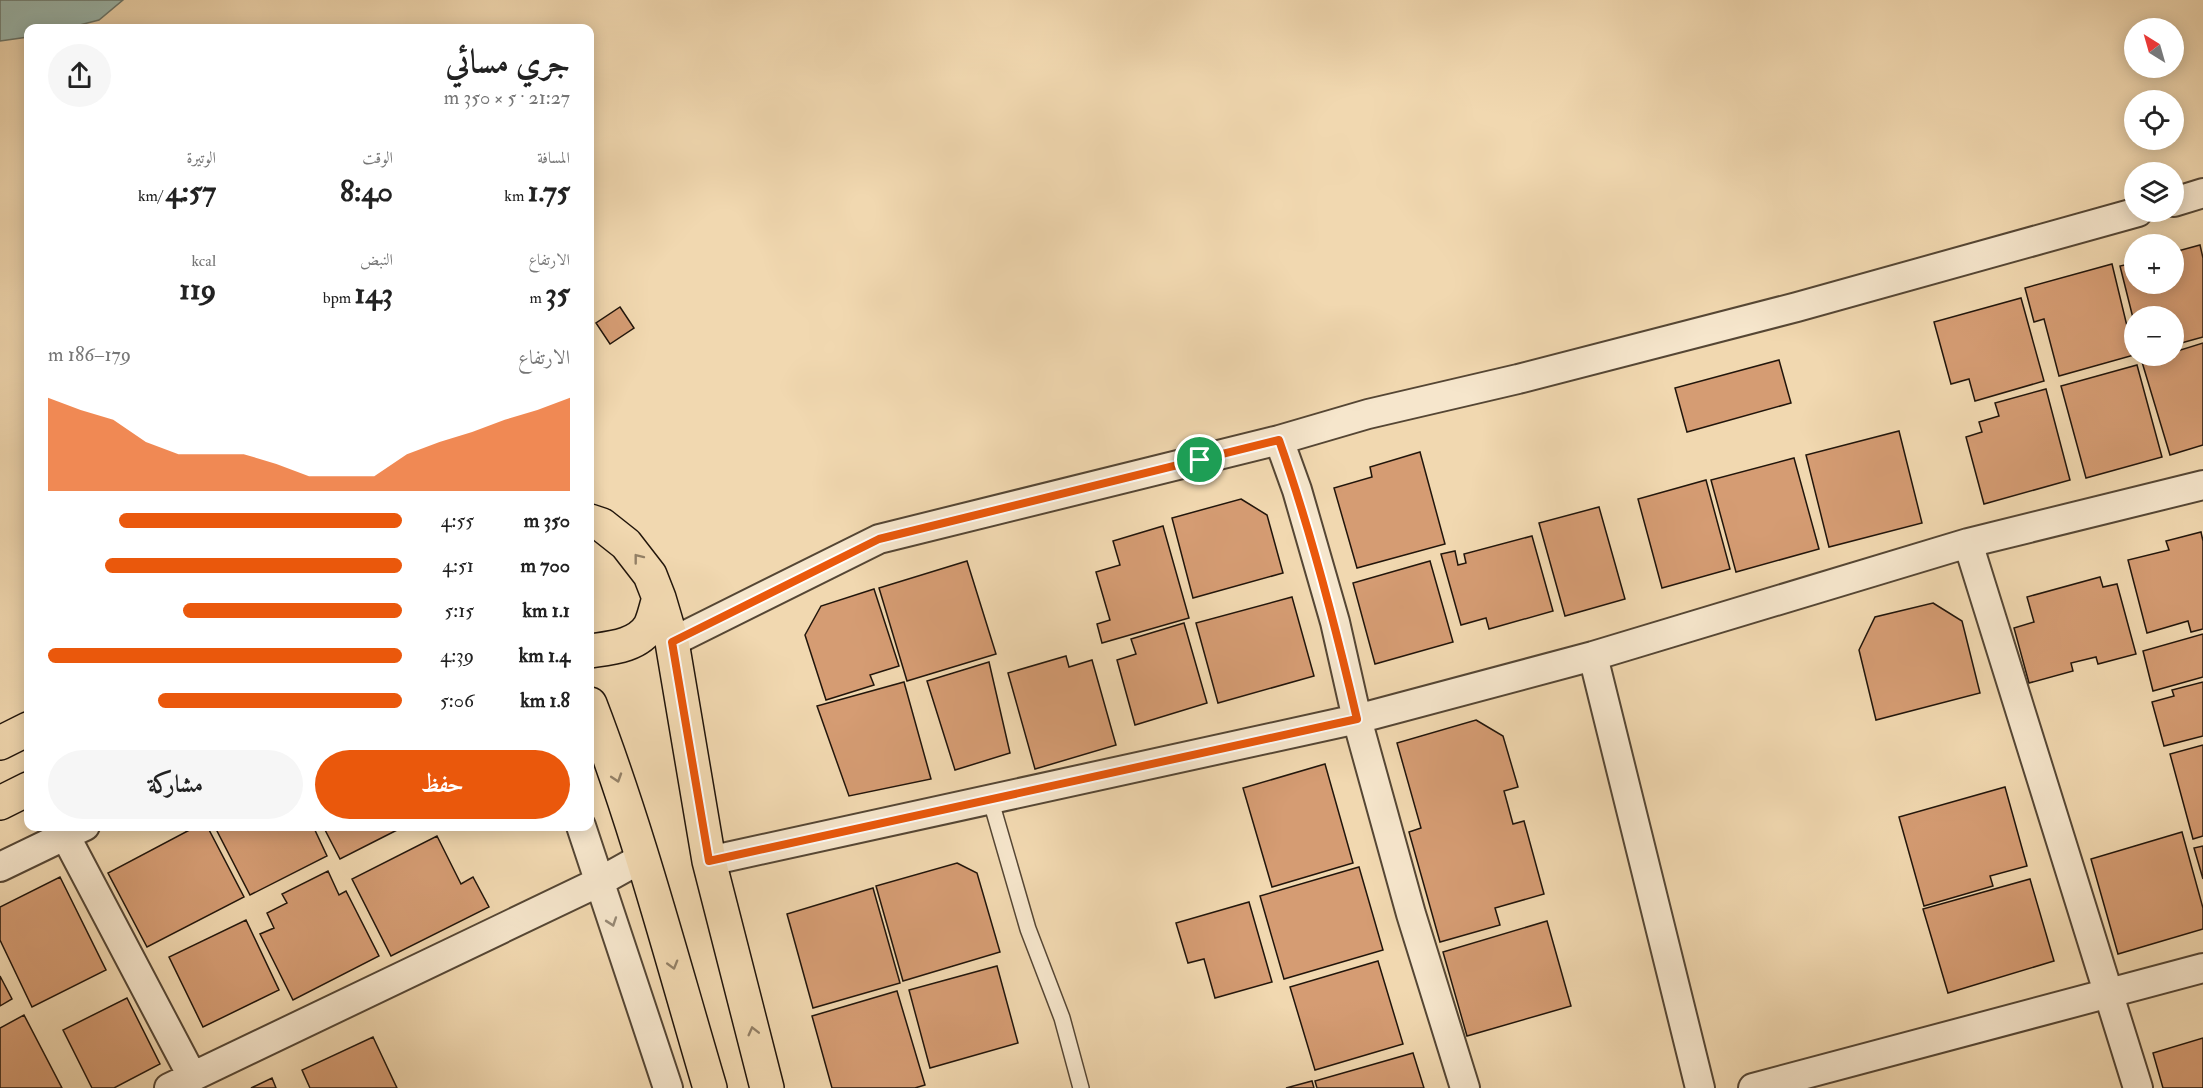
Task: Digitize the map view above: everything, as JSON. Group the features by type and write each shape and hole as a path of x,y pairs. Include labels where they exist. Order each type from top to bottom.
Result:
{"main road":[{"path":"594,523 602,525 626,544 650,575 659,598 672,642 709,861 768,1088"},
{"path":"594,650 615,647 639,639 650,625 659,598"},
{"path":"594,715 642,858 710,1088"},
{"path":"0,743 24,731"},
{"path":"0,803 24,791"}],"street":[{"path":"2184,199 2203,193"},
{"path":"672,642 879,539 1279,440 1368,414 1518,379 1797,307 2124,216"},
{"path":"1279,440 1297,490 1335,622 1357,719 1411,914 1465,1088"},
{"path":"709,861 1357,719 1593,656 1968,543 2203,485"},
{"path":"1968,543 2138,1088"},
{"path":"1593,656 1700,1088"},
{"path":"583,831 668,1088"},
{"path":"0,867 76,832 180,1082 599,882 642,858"},
{"path":"1753,1088 2203,968"}],"lane":[{"path":"990,798 1028,929 1062,1018 1081,1088"}],"water":[{"path":"0,0 123,0 99,20 84,24 24,24 24,38 0,41"}],"building":[{"path":"2200,245 2203,258 2203,337 2184,342 2184,306 2130,306 2127,294 2184,294 2184,249"},
{"path":"2112,264 2124,314 2124,358 2059,376 2044,319 2034,322 2025,288"},
{"path":"2124,265 2124,282 2120,266"},
{"path":"2021,298 2044,381 1975,401 1969,379 1951,384 1934,322"},
{"path":"620,307 634,328 610,344 596,323"},
{"path":"2203,343 2203,445 2170,455 2143,366 2184,366 2184,349"},
{"path":"1779,360 1791,403 1687,432 1675,388"},
{"path":"2137,366 2162,457 2086,478 2061,386"},
{"path":"2046,389 2070,480 1984,504 1966,437 1982,432 1979,422 1999,416 1995,403"},
{"path":"1899,431 1922,523 1829,547 1806,455"},
{"path":"1420,452 1445,544 1357,568 1334,488 1372,477 1370,467"},
{"path":"1794,458 1819,549 1736,572 1711,480"},
{"path":"1706,480 1730,569 1662,588 1638,499"},
{"path":"1241,499 1267,515 1283,573 1193,598 1172,518"},
{"path":"1599,507 1625,599 1565,616 1539,523"},
{"path":"1163,526 1189,618 1102,643 1097,624 1110,620 1096,572 1120,565 1113,541"},
{"path":"2201,532 2203,541 2203,629 2191,632 2188,621 2147,633 2128,560 2169,550 2166,541"},
{"path":"1532,536 1553,611 1489,629 1486,618 1461,625 1441,554 1455,551 1458,565 1466,563 1464,554"},
{"path":"967,561 996,654 907,681 879,588"},
{"path":"1430,561 1453,642 1375,664 1353,583"},
{"path":"2100,577 2103,587 2117,584 2136,654 2098,664 2096,657 2071,663 2073,671 2029,683 2014,628 2034,622 2027,597"},
{"path":"874,589 899,666 870,675 874,685 826,700 805,635 821,606"},
{"path":"1292,597 1314,676 1218,703 1196,623"},
{"path":"1933,603 1962,621 1980,693 1876,720 1859,650 1875,617"},
{"path":"1184,623 1207,703 1135,725 1117,660 1136,654 1131,639"},
{"path":"2203,634 2203,677 2153,691 2143,651"},
{"path":"1066,656 1069,667 1092,660 1116,745 1035,769 1008,673"},
{"path":"989,662 1010,753 955,770 927,681"},
{"path":"904,682 931,779 849,796 817,706"},
{"path":"2203,682 2203,736 2164,746 2152,702 2174,696 2172,690"},
{"path":"1476,720 1503,736 1518,787 1504,791 1513,824 1524,821 1544,894 1495,908 1500,925 1440,942 1409,832 1421,828 1397,743"},
{"path":"2203,745 2203,836 2193,839 2170,754"},
{"path":"1325,764 1353,863 1272,887 1243,788"},
{"path":"2005,787 2027,866 1990,876 1993,886 1924,906 1899,817"},
{"path":"188,831 210,831 244,897 147,947 108,873"},
{"path":"217,831 315,831 327,856 250,895"},
{"path":"326,831 395,831 340,859"},
{"path":"2182,832 2203,908 2203,929 2118,954 2091,859"},
{"path":"437,836 461,884 473,877 489,907 391,956 352,879"},
{"path":"2203,846 2203,879 2194,848"},
{"path":"957,863 977,873 1000,952 903,981 876,886"},
{"path":"1359,867 1383,950 1284,979 1260,896"},
{"path":"328,871 339,895 346,891 379,956 293,1000 260,934 274,928 267,913 287,903 282,894"},
{"path":"60,877 106,970 32,1007 0,940 0,907"},
{"path":"2030,879 2054,961 1948,993 1923,909"},
{"path":"873,888 900,983 813,1008 787,914"},
{"path":"1249,902 1272,982 1215,998 1204,959 1188,963 1176,923"},
{"path":"246,920 279,990 203,1027 169,957"},
{"path":"1547,921 1571,1006 1467,1036 1443,952"},
{"path":"1378,961 1403,1044 1315,1070 1290,987"},
{"path":"997,966 1018,1043 930,1068 909,990"},
{"path":"0,976 12,999 0,1006"},
{"path":"897,991 925,1085 915,1088 832,1088 812,1016"},
{"path":"127,998 160,1064 114,1088 92,1088 63,1030"},
{"path":"24,1015 62,1088 0,1088 0,1028"},
{"path":"373,1037 397,1088 310,1088 302,1070"},
{"path":"2203,1038 2203,1088 2163,1088 2153,1053"},
{"path":"1413,1053 1424,1088 1317,1088 1315,1081"},
{"path":"272,1078 276,1088 251,1088"},
{"path":"1312,1081 1314,1088 1286,1088"}],"route":[{"path":"1279,440 1297,490 1335,622 1357,719 709,861 672,642 879,539 1200,460 1279,440"}]}
